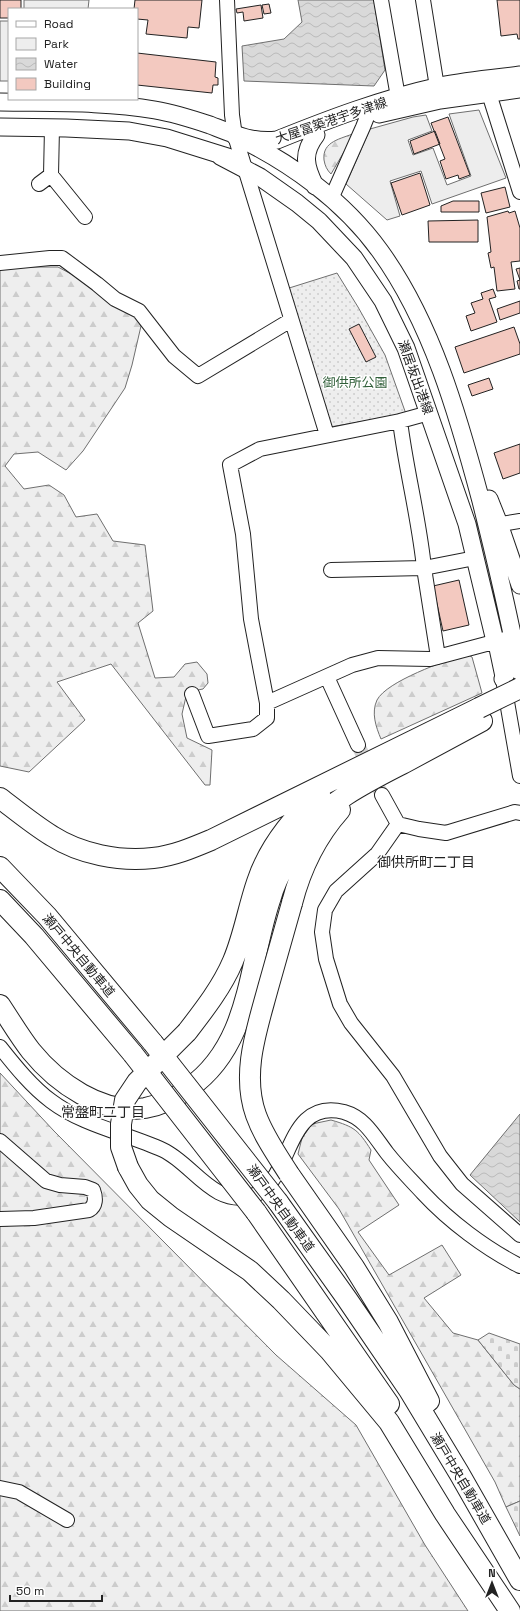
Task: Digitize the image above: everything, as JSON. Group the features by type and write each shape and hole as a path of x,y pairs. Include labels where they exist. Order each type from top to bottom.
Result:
{"highway":[{"path":"0,1005 31,1051 45,1066 64,1082 102,1104 120,1108 137,1109 157,1106 181,1094 203,1078 216,1065 227,1047 240,1019 270,898 277,878 301,835 329,806 362,784 480,715 512,683"},
{"path":"0,798 43,830 71,846 109,857 131,859 152,858 177,853 211,840 339,776 480,715 520,703"},
{"path":"339,776 305,807 280,836 267,859 257,882 234,961 223,982 203,1012 187,1032 137,1082 126,1100 121,1124 121,1147 128,1166 138,1185 150,1200 171,1217 250,1271 281,1300 330,1351 389,1422 445,1514 510,1611"},
{"path":"362,784 333,818 319,838 306,860 297,883 252,1048 250,1072 252,1095 256,1114 266,1138 289,1174 354,1267 388,1322 447,1435 459,1473"},
{"name":"瀬戸中央自動車道","path":"0,867 47,916 153,1043 278,1202 347,1299 408,1390 459,1473 520,1580"},
{"name":"瀬戸中央自動車道","path":"0,900 34,936 132,1054 256,1212 388,1402 440,1485 479,1552 510,1611"}],"main road":[{"name":"大屋冨築港宇多津線","path":"0,102 100,104 156,110 203,123 235,136 267,141 277,140 292,134 367,112 418,104 486,87 520,75"},
{"name":"大屋冨築港宇多津線","path":"243,163 275,154 398,97 437,86 520,89"},
{"path":"0,127 52,128"},
{"name":"瀬居坂出港線","path":"52,128 98,129 149,134 186,143 243,163 297,203 323,225 354,258 383,301 406,348 467,524 495,642"},
{"path":"292,134 284,141 275,154 283,177 297,203"},
{"path":"315,186 307,166 306,158 310,142 316,135"},
{"name":"瀬居坂出港線","path":"235,136 275,154 331,198 365,232 380,250 405,290 427,335 493,525 520,585"},
{"name":"瀬居坂出港線","path":"493,525 519,663"},
{"path":"495,642 519,663"},
{"path":"512,683 511,665 519,663"}],"street":[{"path":"226,0 232,115 235,136 327,435"},
{"path":"381,0 398,97"},
{"path":"423,0 437,86"},
{"path":"486,87 520,192"},
{"path":"331,198 367,112"},
{"path":"52,128 45,180 85,217"},
{"path":"0,264 62,258 115,299 139,311 174,356 198,376 291,320"},
{"path":"192,694 208,736 253,729 267,718 267,703 250,619 244,534 230,465 260,450 400,421 429,413"},
{"path":"400,421 406,460 421,533 424,568 438,657"},
{"path":"493,525 520,521"},
{"path":"331,570 424,568 475,558"},
{"path":"267,703 352,665 378,658 430,659 513,637"},
{"path":"495,642 512,683 520,776"},
{"path":"327,677 358,745"},
{"path":"382,795 398,824 446,833 515,812 520,813"},
{"path":"398,824 377,854 336,891 325,910 322,932 328,965 340,1004 348,1017 393,1076 440,1156 462,1184 520,1235"},
{"path":"0,1047 31,1083 51,1102 106,1130 164,1150 186,1166 207,1185 221,1194 232,1197 243,1198 254,1196 272,1182 298,1130 307,1120 318,1113 330,1111 342,1112 355,1116 366,1124 387,1152 424,1195 465,1232 503,1258 520,1266"},
{"path":"0,1140 46,1181 60,1185 85,1187 93,1190 95,1200 93,1208 89,1210 34,1218 0,1219"},
{"path":"0,1488 19,1492 67,1520"}],"green space":[{"path":"355,133 331,174 326,168 324,160 326,149 329,145 339,139"},
{"path":"0,267 58,267 131,306 141,326 125,388 83,451 66,470 38,452 14,454 5,466 24,489 49,485 64,495 76,517 97,514 113,541 145,545 153,611 138,623 155,678 174,677 185,664 197,662 207,674 208,683 203,689 187,692 182,714 187,738 212,750 210,785 205,785 111,664 57,682 85,720 29,772 0,766"},
{"name":"御供所公園","path":"337,273 385,355 406,414 330,427 286,289"},
{"path":"466,654 472,657 482,693 381,739 376,725 374,710 377,700 383,693 392,686 417,672"},
{"path":"0,1073 54,1131 276,1355 356,1425 425,1545 468,1611 0,1611"},
{"path":"331,1120 351,1127 363,1138 371,1150 369,1160 399,1205 358,1232 389,1275 442,1245 461,1275 424,1298 453,1333 478,1340 514,1385 520,1389 520,1501 506,1507 495,1482 339,1209 298,1154 302,1138 312,1124"},
{"path":"489,1333 520,1344 520,1389 514,1385 478,1340"},
{"path":"520,1501 520,1536 506,1507"}],"shaded area":[{"path":"24,0 89,0 88,8 24,8"},
{"path":"0,21 8,21 8,81 0,81"},
{"path":"479,110 506,178 432,204 421,171 390,181 400,216 387,220 346,184 370,129 413,117 426,115 432,131 408,140 413,155 433,148 447,185 471,176 449,114"}],"water":[{"path":"298,0 374,0 385,70 374,86 244,81 242,46 284,39 302,22"},
{"path":"520,1114 520,1222 470,1175"}],"building":[{"path":"0,0 21,0 21,8 8,8 8,18 0,18"},
{"path":"135,0 202,0 199,28 188,27 187,38 146,34 148,20 138,19 138,8 134,8"},
{"path":"497,0 520,0 520,39 518,39 517,34 501,36"},
{"path":"269,4 271,13 264,14 262,5"},
{"path":"261,5 263,18 244,21 243,12 237,13 236,9"},
{"path":"138,53 216,62 215,77 218,78 218,85 213,85 212,93 138,85"},
{"path":"448,117 470,175 459,179 458,175 446,179 440,161 445,159 431,123"},
{"path":"435,131 440,144 414,154 410,141"},
{"path":"420,173 430,205 402,215 391,183"},
{"path":"505,187 510,207 486,213 481,193"},
{"path":"453,201 479,201 479,212 441,212 441,206"},
{"path":"508,211 509,213 515,211 520,228 520,261 511,262 515,289 497,291 494,267 491,268 488,253 491,252 487,217"},
{"path":"478,220 478,242 429,242 428,221"},
{"path":"520,268 520,280 516,269"},
{"path":"520,280 520,289 519,289 517,281"},
{"path":"493,289 496,297 489,299 497,322 471,331 466,316 475,313 471,303 483,299 481,293"},
{"path":"520,301 520,313 500,320 497,309"},
{"path":"359,324 376,357 366,362 349,329"},
{"path":"514,327 520,344 520,354 464,373 455,347"},
{"path":"489,378 493,389 472,396 468,385"},
{"path":"520,444 520,473 503,479 494,453"},
{"path":"459,580 469,625 443,631 433,586"}],"tunnel":[{"path":"358,745 382,795"}],"district":[{"name":"御供所町二丁目","path":"426,862"},
{"name":"常盤町二丁目","path":"103,1112"}]}
